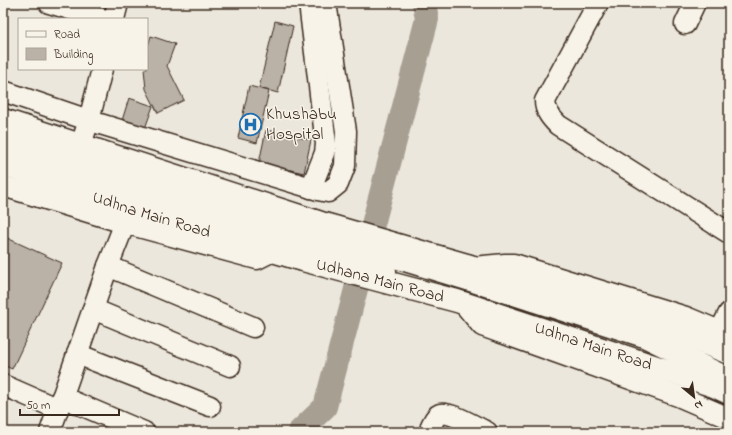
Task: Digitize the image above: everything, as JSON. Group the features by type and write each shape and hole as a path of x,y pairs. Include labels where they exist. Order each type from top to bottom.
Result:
{"highway":[{"path":"3,120 81,145 314,242 465,285 689,337 724,342"},
{"name":"Udhna Main Road","path":"3,164 127,216 273,251 314,242"},
{"name":"Udhana Main Road","path":"314,242 465,285"},
{"name":"Udhna Main Road","path":"465,285 724,386"}],"street":[{"path":"48,3 100,18"},
{"path":"114,18 118,3"},
{"path":"309,3 326,144 326,153 311,188"},
{"path":"3,91 89,120 328,192 338,184 345,166 346,132 326,3"},
{"path":"598,3 545,101 548,114 558,124 729,233"},
{"path":"685,24 696,3"},
{"path":"81,145 102,70"},
{"path":"3,134 198,198 314,242"},
{"path":"3,151 55,169 214,217 314,242"},
{"path":"3,186 127,216 50,432"},
{"path":"108,266 253,327"},
{"path":"465,285 644,337 678,354 724,386"},
{"path":"465,285 482,326 678,396 729,418"},
{"path":"93,309 230,366"},
{"path":"724,342 729,313"},
{"path":"77,354 210,406"},
{"path":"3,385 144,432"},
{"path":"434,432 431,426 434,419 440,414 446,414 454,417 487,432"}],"building":[{"path":"275,21 293,26 278,93 259,88"},
{"path":"151,36 175,44 167,66 184,100 158,113 146,89 144,70 148,70 148,46"},
{"path":"249,86 269,91 257,143 238,138"},
{"path":"129,98 153,106 143,134 120,127"},
{"path":"266,130 311,140 304,173 259,163"},
{"path":"7,238 62,263 12,369 3,365 3,247"}],"waterway":[{"path":"299,432 325,407 427,19 424,3"}],"place":[{"name":"Khushabu Hospital","path":"250,124"}]}
